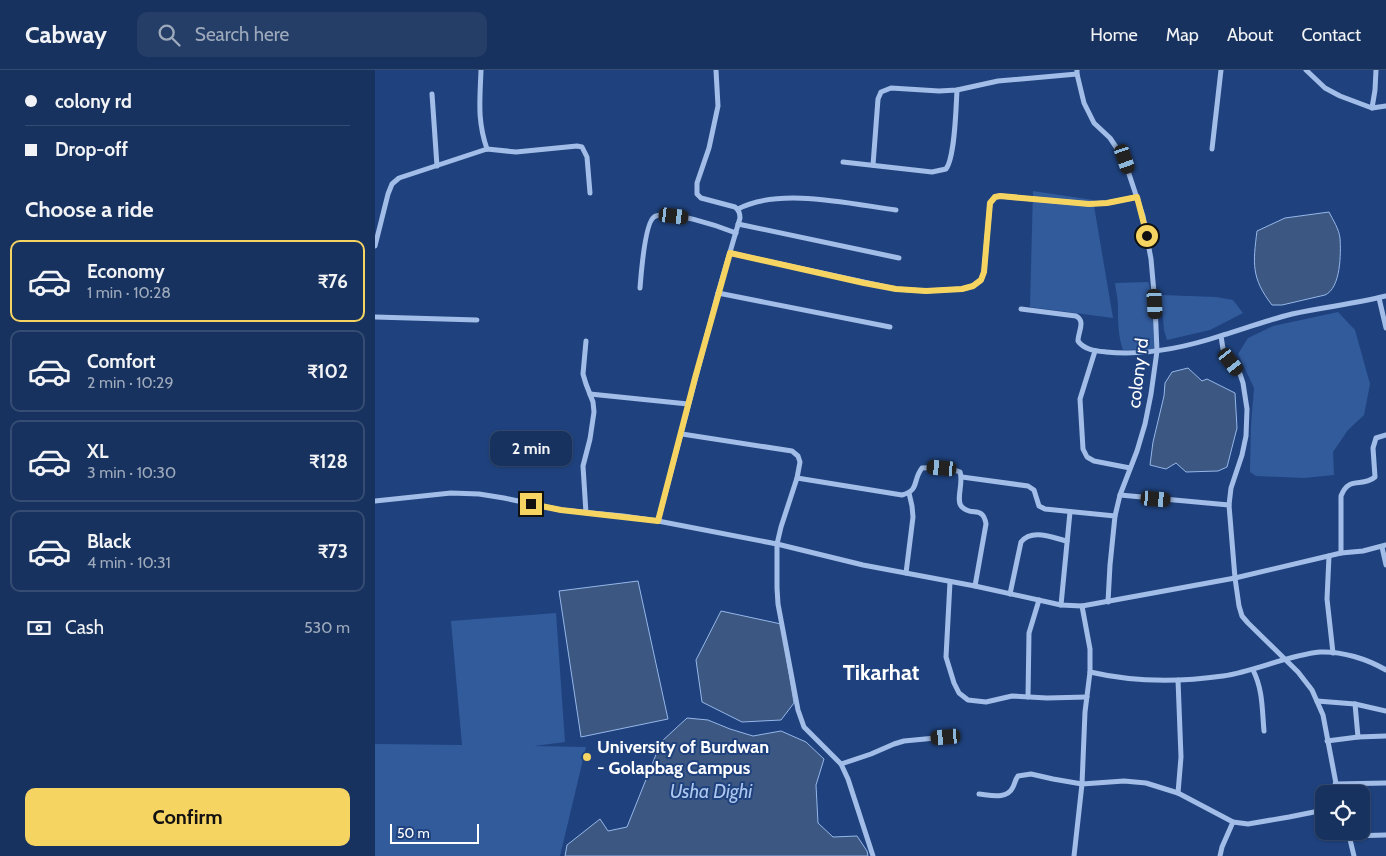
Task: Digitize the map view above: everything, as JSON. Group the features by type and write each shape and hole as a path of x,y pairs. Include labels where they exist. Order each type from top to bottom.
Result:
{"street":[{"path":"481,70 479,115 487,149"},
{"path":"658,521 740,213 735,207 701,198 697,194 718,106 716,70"},
{"path":"1213,150 1221,70"},
{"path":"1307,70 1325,88 1340,96 1372,108 1386,106"},
{"path":"1372,108 1376,70"},
{"path":"873,165 881,92 891,88 939,91 957,90 998,81 1077,72"},
{"name":"colony rd","path":"1077,72 1084,102 1094,123 1110,138 1125,159 1143,216 1151,259 1155,304 1157,351 1151,394 1145,424 1120,495 1115,516 1109,565 1108,602"},
{"path":"843,162 932,172 947,169 952,152 957,90"},
{"path":"432,94 437,166"},
{"path":"375,246 392,184 399,178 487,149 516,152 583,147 587,157 589,192"},
{"path":"730,253 896,289 926,291 962,289 973,286 981,280 984,272 990,203 995,197 1089,204 1107,203 1137,197"},
{"path":"738,209 747,204 760,201 795,198 896,210"},
{"path":"640,288 649,222 654,216 661,214 687,218 735,233"},
{"path":"738,224 899,258"},
{"path":"718,293 890,327"},
{"path":"1021,309 1079,317 1082,324 1079,341 1081,345 1095,350 1111,352 1157,351 1221,336 1264,321 1293,314 1386,296"},
{"path":"1379,298 1386,328"},
{"path":"375,316 477,320"},
{"path":"1221,336 1223,349 1240,374 1247,409 1246,436 1231,488 1229,505 1235,578 1242,616 1303,678 1312,690 1323,715 1335,784 1386,783"},
{"path":"586,341 583,374 593,402 592,428 583,466 586,513"},
{"path":"1095,350 1081,399 1083,449 1087,457 1094,461 1130,468"},
{"path":"591,394 688,404"},
{"path":"682,434 792,451 798,456 800,462 797,478 777,544 778,604 798,710 804,727 841,764 848,779 873,856"},
{"path":"1341,553 1341,496 1344,488 1351,483 1370,481 1375,477 1373,448 1376,438 1386,435"},
{"path":"797,478 902,495 909,493 913,489 917,474 922,468 955,469 960,472 962,477 959,500 961,506 964,509 981,513 985,517 986,524 975,586"},
{"path":"962,477 1028,486 1034,490 1039,506 1045,509 1115,516"},
{"path":"375,501 451,493 479,494 561,510 658,521 777,544 863,565 975,586 1061,605 1082,606 1108,602 1235,578 1341,553 1363,551 1384,546 1386,565"},
{"path":"906,574 913,517 909,493"},
{"path":"1120,495 1229,505"},
{"path":"1061,605 1070,512"},
{"path":"1010,594 1021,542 1025,537 1033,534 1067,541"},
{"path":"1329,556 1327,599 1333,653"},
{"path":"950,582 946,658 959,693 968,700 986,702 1012,696 1047,698 1087,697"},
{"path":"1027,697 1029,633 1039,600"},
{"path":"1074,856 1082,784 1085,712 1090,672 1090,648 1082,606"},
{"path":"1090,672 1118,677 1178,680 1225,676 1320,652 1359,658 1373,662 1386,670"},
{"path":"1253,670 1259,682 1264,730"},
{"path":"1178,680 1181,757 1178,793"},
{"path":"1317,701 1355,704 1386,711"},
{"path":"1355,704 1358,737"},
{"path":"1327,741 1386,736"},
{"path":"841,764 904,741 946,737"},
{"path":"979,794 997,796 1007,794 1012,789 1018,776 1031,774 1082,784 1124,781 1146,783 1178,793 1233,822 1248,824 1315,812"},
{"path":"1220,856 1233,822"},
{"path":"1370,835 1386,835"},
{"path":"1350,840 1354,856"}],"shaded area":[{"path":"1033,191 1093,200 1113,318 1030,307"},
{"path":"1148,282 1154,298 1155,349 1123,350 1119,334 1118,301 1115,283"},
{"path":"1161,295 1216,297 1233,300 1243,313 1210,330 1167,340 1164,330"},
{"path":"1338,312 1355,330 1370,384 1364,415 1348,430 1333,452 1334,475 1304,478 1256,476 1250,472 1254,388 1238,354 1248,338 1273,326"},
{"path":"556,613 565,742 534,746 586,747 560,856 375,856 375,744 462,745 451,621"}],"water":[{"path":"1329,212 1340,238 1339,270 1334,285 1325,295 1282,305 1272,305 1260,287 1255,270 1257,231 1285,218"},
{"path":"1188,368 1202,381 1207,379 1235,393 1237,428 1227,467 1218,471 1186,472 1176,463 1166,469 1150,465 1165,383 1172,372"},
{"path":"638,581 668,719 581,737 559,591"},
{"path":"721,611 781,624 794,703 781,720 742,722 702,702 696,660"},
{"name":"Usha Dighi","path":"687,718 708,720 753,736 781,731 806,742 824,759 816,785 818,823 833,837 857,836 867,851 868,856 565,856 567,845 600,819 608,831 627,827 661,742"}],"place":[{"name":"University of Burdwan - Golapbag Campus","path":"587,757"}],"district":[{"name":"Tikarhat","path":"881,672"}],"route":[{"path":"531,504 561,510 658,521 730,253 896,289 926,291 962,289 973,286 981,280 984,272 990,203 992,199 1000,196 1089,204 1121,201 1137,197 1147,236"}]}
